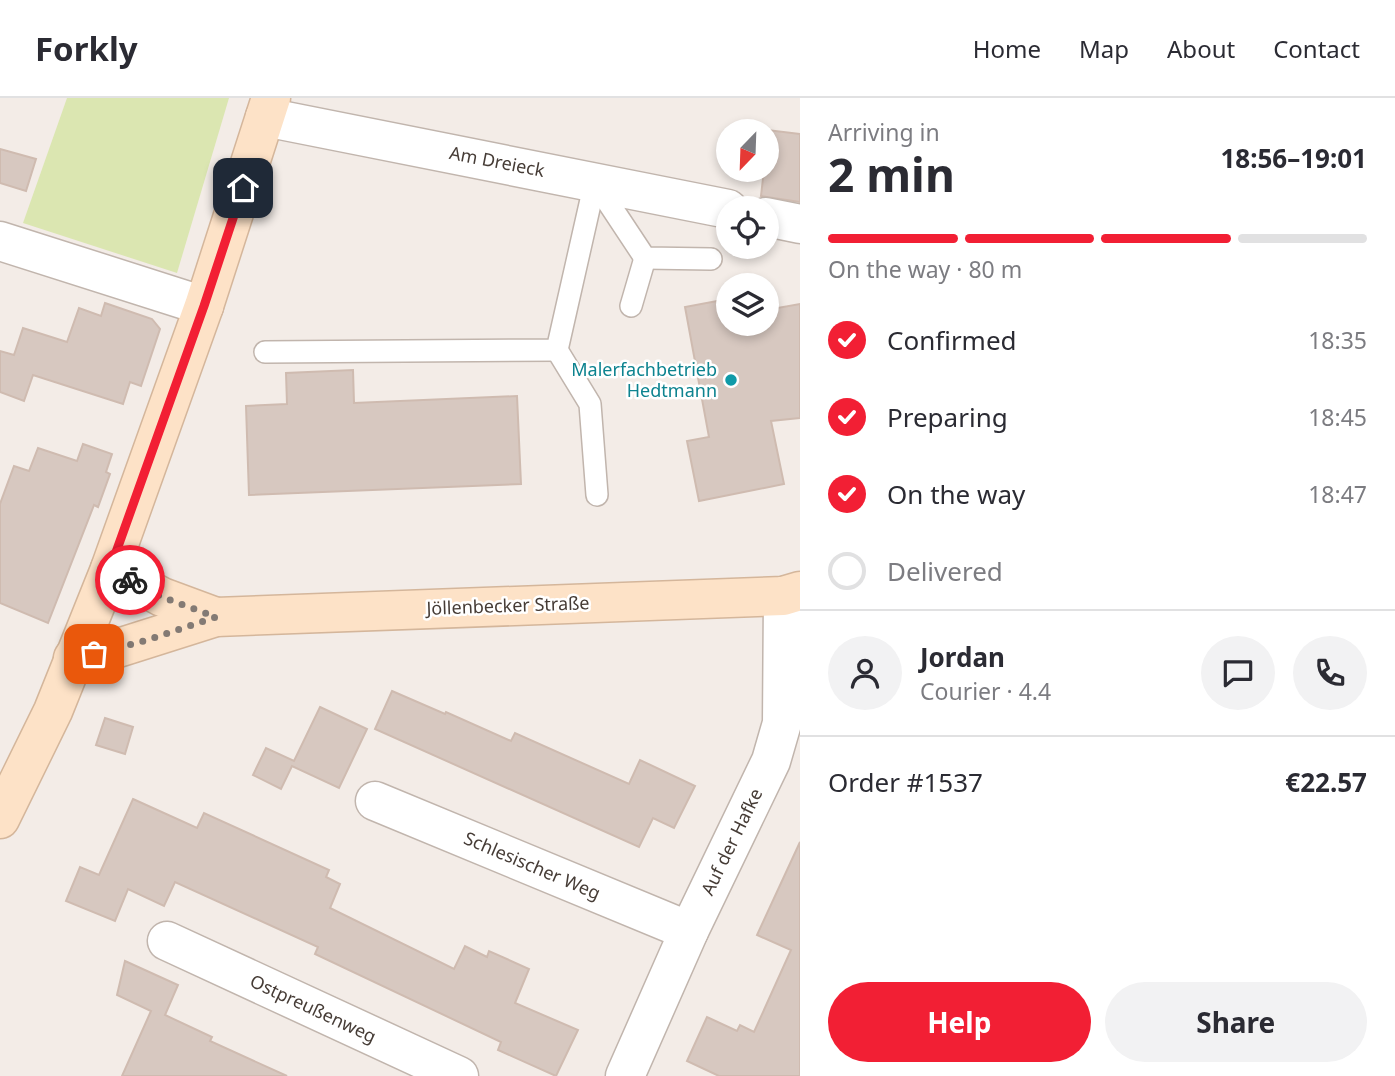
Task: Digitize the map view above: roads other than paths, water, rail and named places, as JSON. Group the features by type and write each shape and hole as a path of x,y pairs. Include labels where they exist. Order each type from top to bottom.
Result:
{"main road":[{"path":"0,819 53,711 110,569 204,306 268,107"},
{"name":"Jöllenbecker Straße","path":"110,569 162,597 216,617"},
{"name":"Jöllenbecker Straße","path":"73,658 144,641 216,617 789,605"}],"street":[{"name":"Am Dreieck","path":"268,107 716,206"},
{"path":"779,220 800,224"},
{"path":"0,242 204,306"},
{"name":"Auf der Hafke","path":"625,1076 689,931 786,764 782,723 789,605"},
{"name":"Schlesischer Weg","path":"375,801 689,931"},
{"name":"Ostpreußenweg","path":"167,942 459,1076"}],"lane":[{"path":"595,181 645,258 631,306"},
{"path":"595,181 557,350 590,404 597,495"},
{"path":"645,258 711,259"},
{"path":"265,352 557,350"}],"place":[{"name":"Malerfachbetrieb Hedtmann","path":"731,380"}]}
